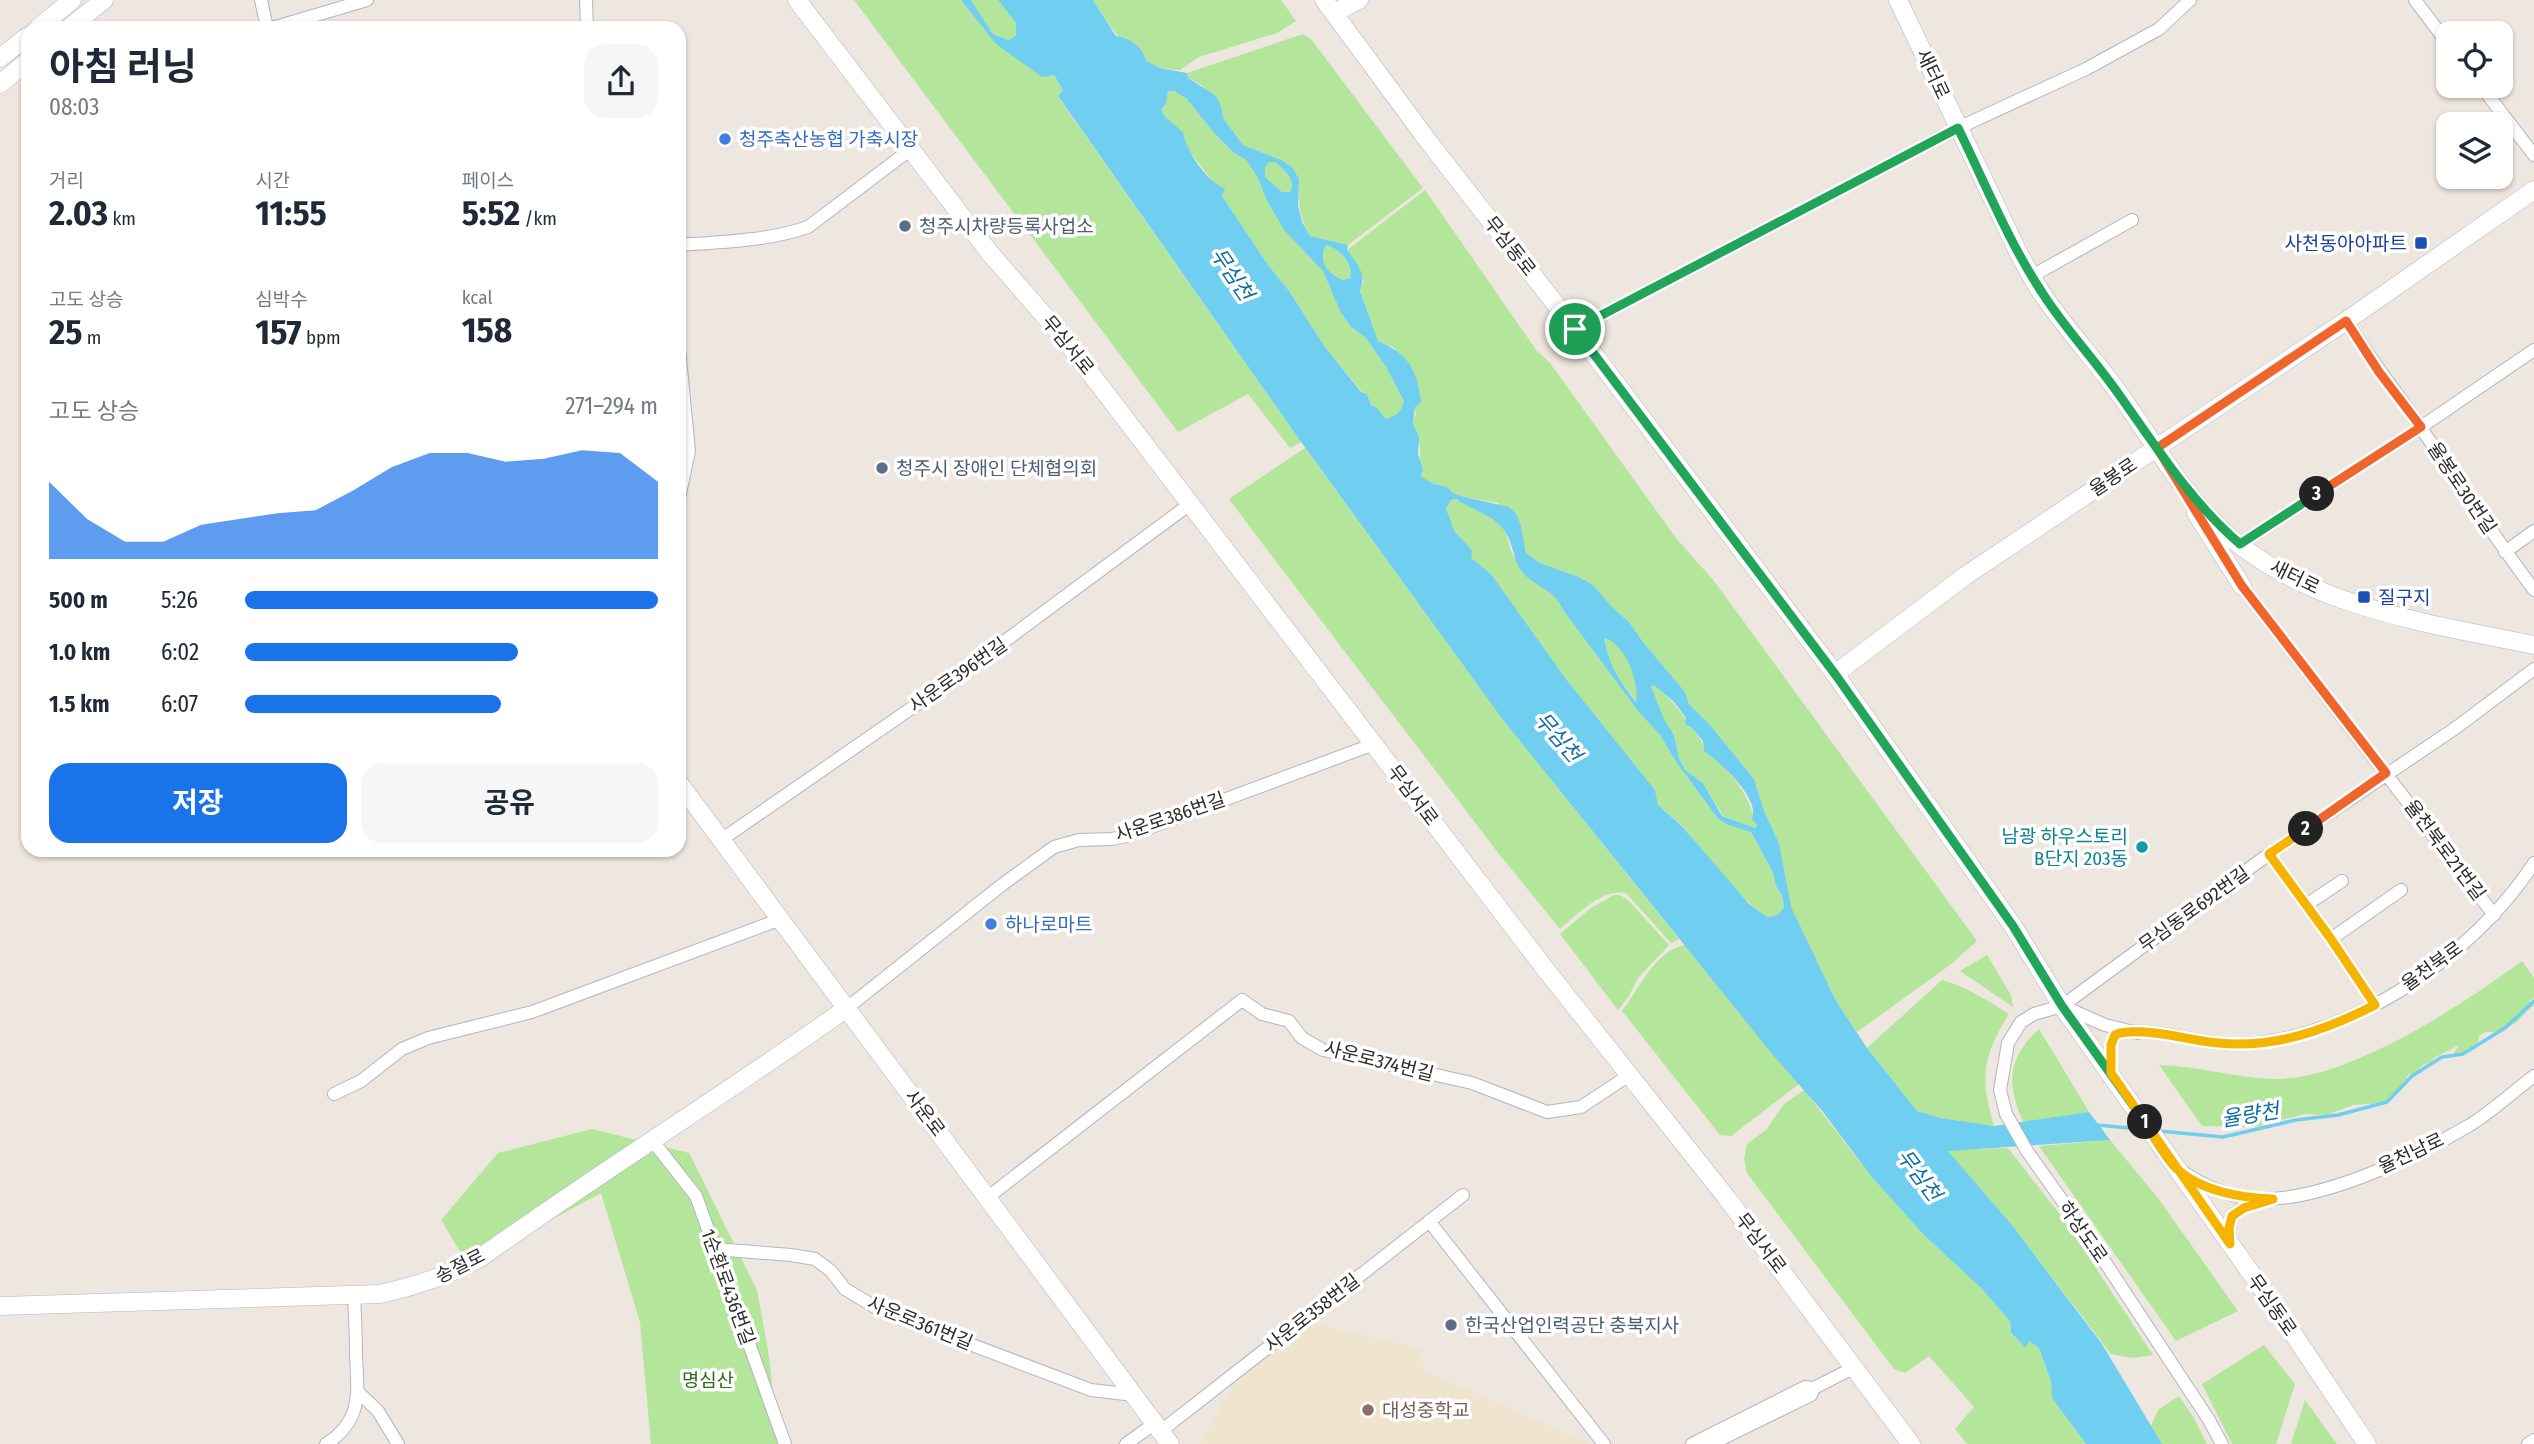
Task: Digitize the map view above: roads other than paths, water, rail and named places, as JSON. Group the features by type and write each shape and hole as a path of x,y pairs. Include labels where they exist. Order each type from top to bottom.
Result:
{"street":[{"path":"46,21 72,0"},
{"path":"78,21 104,0"},
{"path":"261,0 267,21"},
{"path":"294,21 367,0"},
{"path":"586,0 587,21"},
{"name":"무심서로","path":"797,0 989,252 1062,336 1628,1076 1726,1197 1911,1444"},
{"path":"1329,7 1359,0"},
{"name":"새터로","path":"1898,0 1958,128 2042,294 2117,391 2206,514 2268,565 2324,592 2389,614 2534,645"},
{"path":"1575,329 1958,128 2086,69 2159,29 2190,0"},
{"path":"2415,0 2436,28"},
{"name":"무심동로","path":"1329,7 1431,145 1575,329 1835,674 2013,926 2062,1006 2367,1444"},
{"path":"0,58 21,42"},
{"path":"0,84 21,67"},
{"path":"2490,98 2534,155"},
{"path":"686,244 765,238 808,227 911,149"},
{"name":"율봉로","path":"1835,674 1965,576 2346,321 2534,190"},
{"path":"2032,276 2132,220"},
{"name":"율봉로30번길","path":"2346,321 2379,372 2421,427 2505,552 2534,590"},
{"path":"2240,544 2534,350"},
{"path":"686,414 690,451 686,468"},
{"path":"2170,467 2242,586"},
{"name":"사운로396번길","path":"721,840 955,678 1190,504"},
{"name":"율봉로30번길","path":"2505,552 2534,531"},
{"path":"2242,586 2240,576 2245,567 2250,564 2268,565"},
{"name":"율천북로21번길","path":"2242,586 2494,915"},
{"name":"무심동로692번길","path":"2062,1006 2269,854 2457,727 2534,669"},
{"name":"사운로386번길","path":"847,1008 1003,884 1054,848 1079,840 1126,836 1374,744"},
{"name":"사운로","path":"686,792 1162,1433"},
{"path":"2269,854 2375,1005"},
{"name":"율천북로","path":"2138,1033 2177,1034 2221,1043 2272,1041 2323,1029 2375,1005 2469,939 2494,915 2534,863"},
{"path":"2306,905 2342,881"},
{"path":"2331,939 2401,890"},
{"path":"334,1094 361,1081 402,1049 428,1038 532,1012 781,919"},
{"name":"사운로374번길","path":"988,1198 1242,1000 1262,1014 1289,1021 1302,1038 1323,1050 1472,1083 1547,1112 1581,1107 1628,1076"},
{"path":"2062,1006 2105,1025 2138,1033"},
{"name":"하상도로","path":"2062,1006 2034,1014 2021,1022 2008,1043 2000,1090 2006,1114 2026,1151 2093,1244 2222,1444"},
{"name":"송절로","path":"0,1306 380,1294 416,1286 456,1271 480,1258 847,1008"},
{"path":"2111,1073 2111,1045 2115,1035 2138,1033"},
{"name":"율천남로","path":"2273,1199 2330,1189 2398,1161 2471,1124 2534,1076"},
{"name":"1순환로436번길","path":"652,1140 696,1196 785,1444"},
{"path":"2176,1167 2223,1193 2250,1199 2273,1199"},
{"name":"사운로358번길","path":"1126,1444 1162,1433 1463,1195"},
{"path":"2230,1244 2229,1228 2232,1216 2244,1208 2273,1199"},
{"path":"1429,1221 1604,1444"},
{"name":"사운로361번길","path":"715,1249 815,1259 831,1271 845,1289 880,1310 1091,1390 1134,1395"},
{"path":"326,1444 339,1436 348,1425 358,1391 354,1295"},
{"path":"1692,1444 1805,1387 1814,1388 1855,1367"},
{"path":"1711,1444 1811,1395 1814,1388"},
{"path":"358,1391 377,1411 398,1444"},
{"path":"2528,1444 2534,1440"}],"water":[{"name":"무심천","path":"961,0 971,0 993,34 1008,40 1016,36 1016,23 998,0 1093,0 1116,36 1136,44 1146,61 1160,68 1187,73 1188,78 1216,96 1223,118 1243,145 1292,167 1299,179 1298,205 1302,222 1310,236 1348,245 1347,250 1362,274 1360,291 1378,341 1404,358 1414,372 1421,402 1415,407 1413,424 1419,437 1418,454 1423,470 1420,476 1461,496 1509,507 1516,514 1521,526 1526,553 1540,563 1593,585 1629,622 1685,692 1689,704 1710,725 1754,779 1764,811 1779,843 1791,907 1835,999 1867,1048 1917,1111 1941,1118 1994,1126 2089,1112 2110,1140 1948,1151 2012,1225 2102,1344 2162,1444 2086,1444 2052,1398 2051,1381 2039,1348 2029,1341 2026,1348 2011,1333 2010,1321 1982,1289 1923,1234 1871,1176 1823,1112 1773,1055 1503,720 1301,442 1058,96 1063,90 1054,75 1042,77 995,43","holes":["1168,91 1174,91 1187,99 1214,133 1233,152 1246,160 1284,230 1323,271 1340,311 1350,326 1365,337 1386,367 1404,401 1396,415 1386,419 1371,405 1367,394 1361,392 1325,347 1222,196 1225,188 1212,180 1198,165 1183,132 1165,117 1161,109 1166,104","1269,162 1275,162 1286,172 1292,183 1290,192 1282,192 1265,177 1265,167","1326,245 1340,253 1348,262 1350,278 1343,280 1333,275 1323,261","1456,499 1489,517 1501,527 1509,538 1517,564 1523,573 1560,603 1638,711 1660,735 1718,819 1751,832 1782,895 1784,907 1778,915 1767,917 1749,904 1681,825 1658,805 1655,790 1566,679 1491,574 1471,558 1472,550 1455,532 1446,509 1451,500","1604,638 1618,647 1629,664 1636,684 1636,702 1608,656","1654,685 1674,702 1686,718 1687,726 1703,741 1704,751 1720,763 1745,792 1751,801 1752,819 1757,825 1755,828 1722,816 1703,783 1685,770 1679,758 1674,735 1664,719 1651,687"]}],"waterway":[{"name":"율량천","path":"2159,1131 2223,1137 2296,1120 2338,1115 2387,1102 2412,1076 2442,1057 2463,1054 2505,1028 2534,1001"},
{"name":"율량천","path":"2096,1125 2141,1129"}],"place":[{"name":"청주축산농협 가축시장","path":"725,139"},
{"name":"청주시차량등록사업소","path":"905,226"},
{"name":"사천동아아파트","path":"2421,243"},
{"name":"청주시 장애인 단체협의회","path":"882,468"},
{"name":"질구지","path":"2364,597"},
{"name":"남광 하우스토리 B단지 203동","path":"2142,847"},
{"name":"하나로마트","path":"991,924"},
{"name":"한국산업인력공단 충북지사","path":"1451,1325"},
{"name":"대성중학교","path":"1368,1410"}],"park label":[{"name":"명심산","path":"708,1380"}]}
